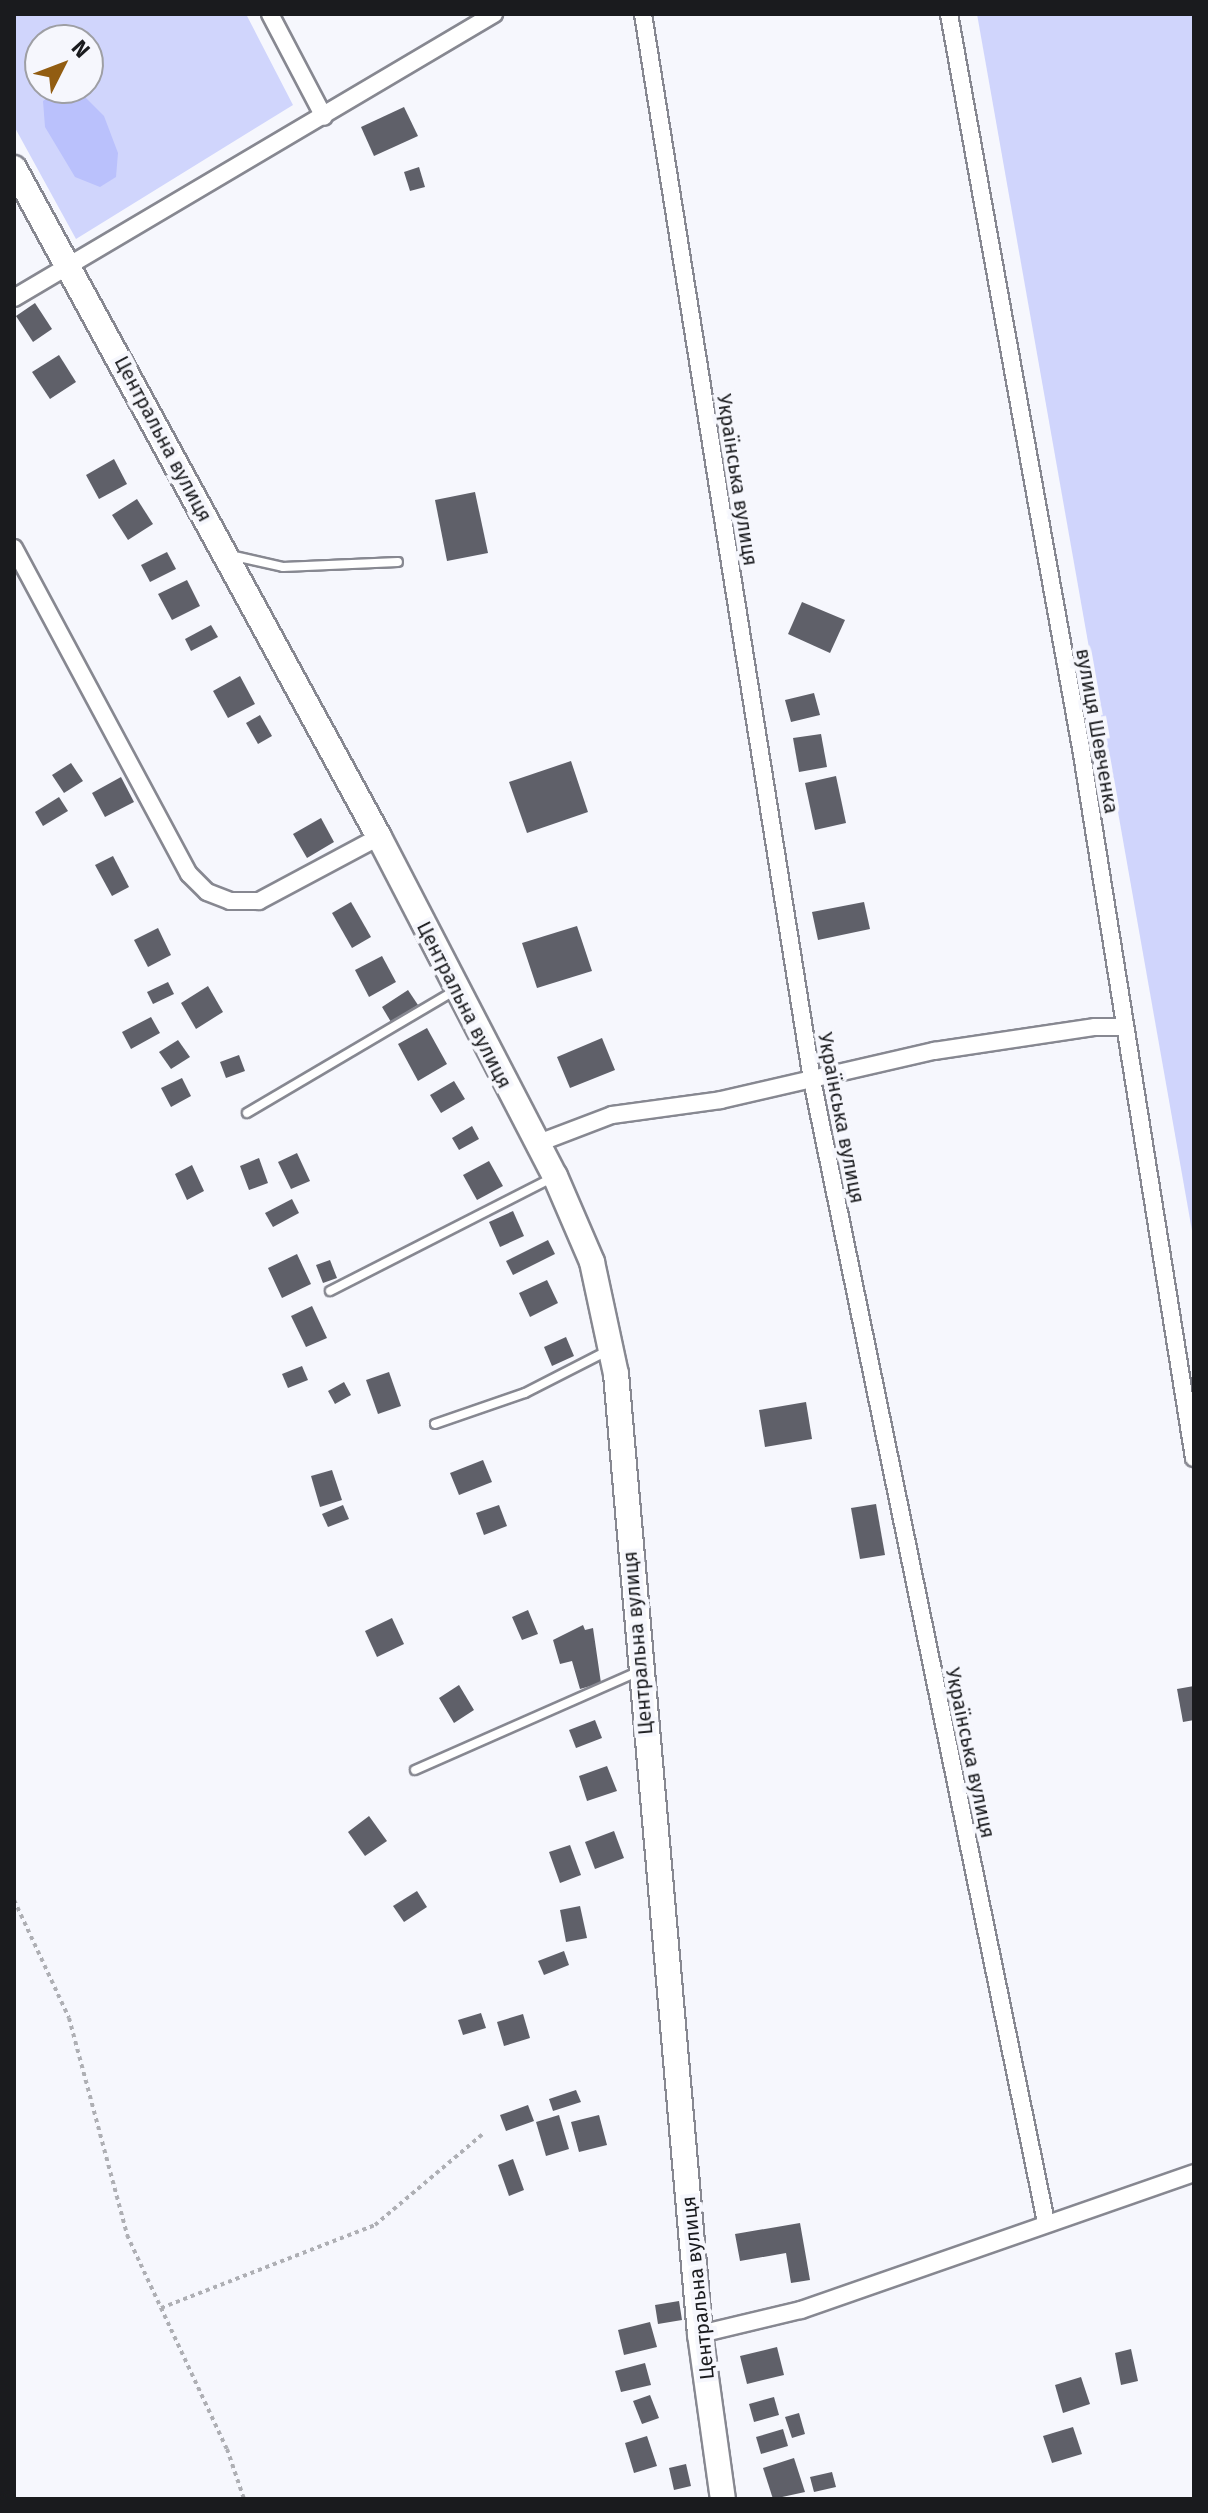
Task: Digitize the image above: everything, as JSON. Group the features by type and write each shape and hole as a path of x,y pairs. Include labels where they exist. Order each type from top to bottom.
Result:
{"street":[{"path":"270,14 324,117"},
{"path":"14,298 494,14"},
{"name":"Українська вулиця","path":"643,14 812,1080 1046,2222"},
{"name":"вулиця Шевченка","path":"949,14 1125,1027 1194,1458"},
{"name":"Центральна вулиця","path":"14,168 379,837 555,1176 592,1262 611,1349 700,2334 723,2499"},
{"path":"14,548 189,874 207,892 230,901 259,901 379,837"},
{"path":"536,1144 612,1115 812,1080 934,1051 1125,1027"},
{"path":"700,2334 801,2310 1046,2222 1194,2173"}],"lane":[{"path":"226,554 283,567 398,562"},
{"path":"247,1113 456,990"},
{"path":"330,1291 555,1176"},
{"path":"435,1424 525,1393 611,1349"},
{"path":"415,1770 640,1671"}],"path":[{"path":"14,1900 69,2018 127,2235 227,2449 244,2499"},
{"path":"161,2308 375,2225 484,2133"}],"shaded area":[{"path":"14,14 246,14 293,105 76,239 14,126"},
{"path":"977,14 1194,14 1194,1242"},
{"path":"43,104 92,104 104,116 118,153 116,177 100,187 75,177 45,127"}],"building":[{"path":"404,107 418,136 374,156 361,127"},
{"path":"419,167 425,187 410,191 404,172"},
{"path":"35,303 52,329 33,342 16,316"},
{"path":"59,355 76,382 50,399 32,372"},
{"path":"114,459 127,484 99,499 86,475"},
{"path":"475,492 488,553 447,561 435,500"},
{"path":"137,499 153,524 128,540 112,515"},
{"path":"167,552 176,569 150,582 141,565"},
{"path":"187,580 200,606 172,620 158,594"},
{"path":"802,602 845,620 830,653 788,634"},
{"path":"211,625 218,637 191,651 185,639"},
{"path":"240,676 255,704 228,718 213,691"},
{"path":"814,693 820,715 791,722 785,700"},
{"path":"260,715 272,736 258,744 246,723"},
{"path":"821,734 827,767 799,772 793,738"},
{"path":"571,761 588,812 527,833 509,782"},
{"path":"71,763 83,781 64,793 52,775"},
{"path":"836,776 846,823 815,830 805,783"},
{"path":"121,777 134,802 105,817 92,793"},
{"path":"59,797 68,811 43,826 35,812"},
{"path":"321,818 334,842 307,858 293,834"},
{"path":"113,856 129,887 112,896 95,865"},
{"path":"351,902 371,937 352,948 332,913"},
{"path":"864,902 870,929 818,940 812,912"},
{"path":"577,926 592,971 537,988 522,943"},
{"path":"158,928 171,955 148,967 134,940"},
{"path":"382,956 396,982 369,997 355,970"},
{"path":"168,982 174,994 153,1004 147,992"},
{"path":"208,986 223,1012 196,1029 181,1003"},
{"path":"408,990 418,1005 391,1022 382,1007"},
{"path":"151,1017 160,1033 131,1049 122,1032"},
{"path":"427,1028 447,1064 418,1081 398,1044"},
{"path":"602,1038 615,1070 570,1088 557,1057"},
{"path":"178,1040 190,1057 171,1069 159,1052"},
{"path":"239,1055 245,1071 226,1078 220,1062"},
{"path":"182,1078 191,1096 171,1107 161,1088"},
{"path":"454,1081 465,1099 441,1113 430,1095"},
{"path":"472,1126 479,1139 459,1150 452,1138"},
{"path":"297,1153 310,1181 291,1189 278,1162"},
{"path":"259,1158 268,1183 249,1190 240,1166"},
{"path":"489,1161 503,1186 477,1200 463,1175"},
{"path":"192,1165 204,1191 187,1200 175,1174"},
{"path":"292,1199 299,1213 273,1227 265,1213"},
{"path":"513,1211 524,1236 500,1247 489,1222"},
{"path":"548,1240 555,1254 513,1275 506,1261"},
{"path":"297,1254 311,1284 282,1298 268,1268"},
{"path":"330,1260 337,1278 323,1283 316,1265"},
{"path":"547,1280 558,1303 530,1317 519,1293"},
{"path":"312,1306 327,1338 306,1347 291,1316"},
{"path":"566,1337 574,1356 552,1366 544,1347"},
{"path":"302,1366 308,1380 288,1388 282,1374"},
{"path":"389,1372 401,1406 378,1414 366,1380"},
{"path":"344,1382 351,1395 335,1404 328,1391"},
{"path":"806,1402 812,1439 765,1447 759,1410"},
{"path":"483,1460 492,1482 459,1495 450,1473"},
{"path":"332,1470 342,1500 320,1507 311,1476"},
{"path":"876,1504 885,1555 860,1559 851,1508"},
{"path":"343,1505 349,1519 328,1527 322,1514"},
{"path":"499,1505 507,1526 484,1535 476,1513"},
{"path":"528,1610 538,1634 522,1640 512,1617"},
{"path":"392,1618 404,1644 377,1657 365,1631"},
{"path":"583,1625 585,1630 593,1628 601,1683 580,1689 572,1661 560,1664 553,1640"},
{"path":"459,1685 474,1710 454,1723 439,1698"},
{"path":"1194,1686 1194,1720 1183,1722 1177,1689"},
{"path":"595,1720 602,1738 576,1748 569,1730"},
{"path":"607,1766 617,1791 587,1801 579,1776"},
{"path":"369,1816 387,1841 365,1856 348,1832"},
{"path":"614,1831 624,1858 595,1869 585,1842"},
{"path":"570,1845 581,1875 560,1883 549,1852"},
{"path":"417,1891 427,1907 404,1922 393,1906"},
{"path":"580,1906 587,1938 566,1942 560,1910"},
{"path":"564,1951 569,1965 544,1975 538,1961"},
{"path":"481,2013 486,2028 463,2035 458,2020"},
{"path":"523,2014 530,2038 504,2046 497,2022"},
{"path":"576,2090 581,2102 553,2111 549,2099"},
{"path":"528,2105 534,2121 506,2131 500,2115"},
{"path":"559,2115 569,2149 546,2156 536,2122"},
{"path":"599,2115 607,2145 579,2152 571,2122"},
{"path":"513,2159 524,2190 509,2196 498,2165"},
{"path":"800,2223 810,2280 791,2283 786,2253 740,2261 735,2234"},
{"path":"679,2301 682,2320 658,2324 655,2305"},
{"path":"650,2322 657,2347 624,2355 618,2330"},
{"path":"777,2347 784,2375 747,2384 740,2356"},
{"path":"1131,2349 1138,2381 1121,2385 1115,2353"},
{"path":"645,2363 651,2385 621,2392 615,2371"},
{"path":"1081,2377 1090,2404 1063,2413 1055,2385"},
{"path":"650,2395 659,2418 642,2424 633,2401"},
{"path":"774,2397 779,2415 754,2422 749,2404"},
{"path":"799,2413 805,2434 792,2438 785,2417"},
{"path":"1073,2427 1082,2454 1052,2463 1043,2436"},
{"path":"783,2429 788,2446 761,2454 756,2437"},
{"path":"647,2436 657,2466 634,2473 625,2443"},
{"path":"794,2458 805,2492 773,2499 763,2468"},
{"path":"686,2464 691,2486 674,2490 669,2468"},
{"path":"832,2472 836,2487 814,2492 810,2477"}]}
